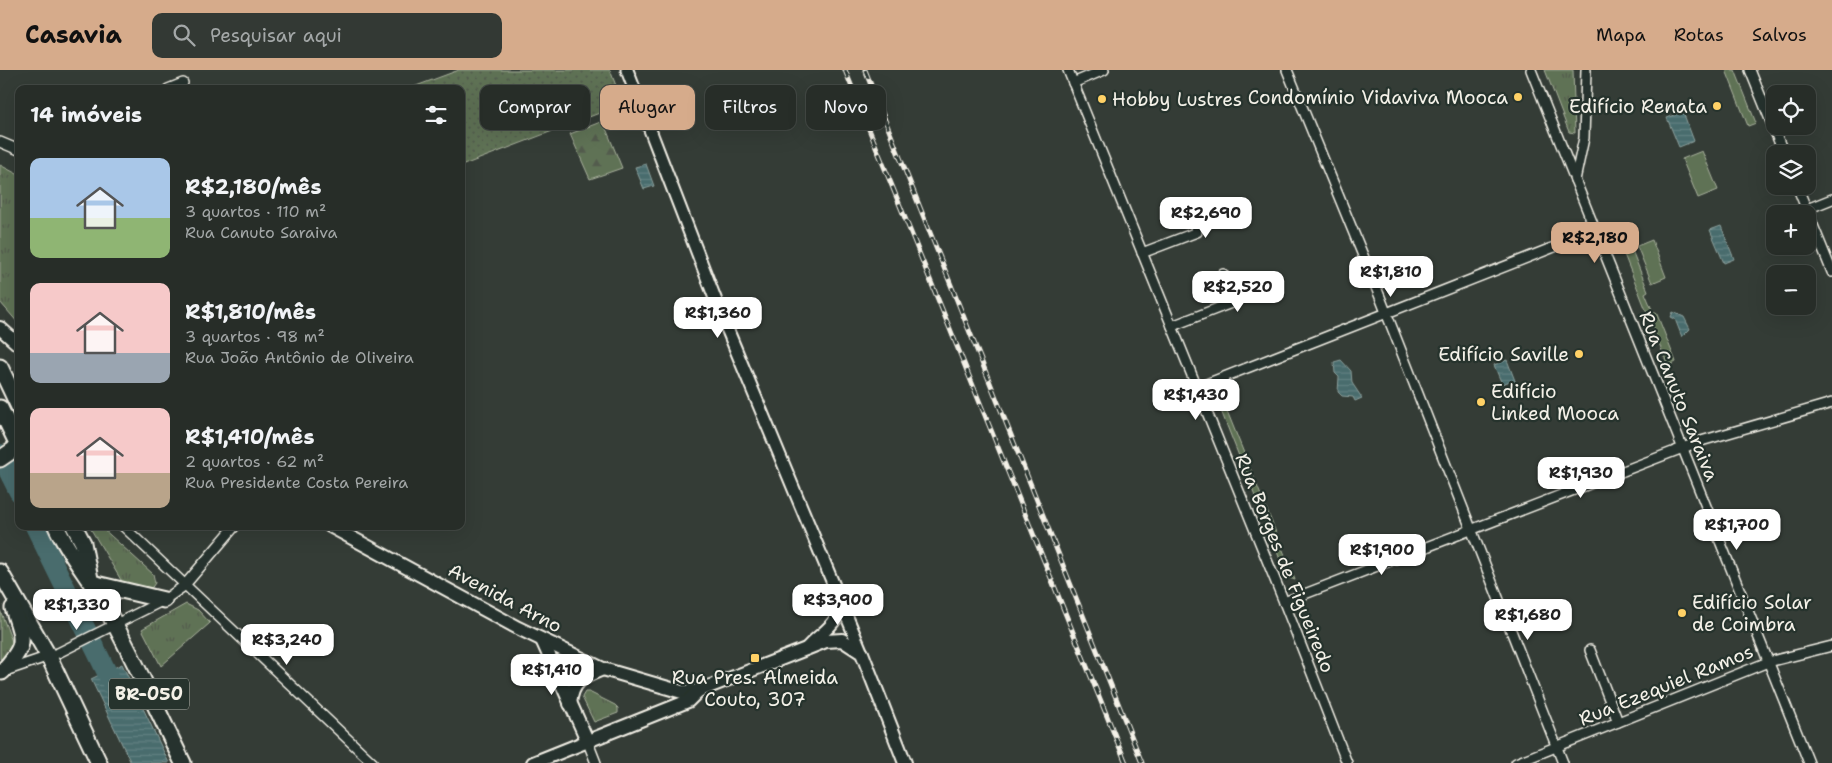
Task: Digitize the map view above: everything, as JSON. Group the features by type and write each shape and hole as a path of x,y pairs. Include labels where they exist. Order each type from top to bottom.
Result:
{"main road":[{"path":"0,328 15,341"},
{"path":"0,366 15,398"},
{"path":"0,408 15,438"},
{"path":"0,459 15,449"},
{"name":"BR-050","path":"58,530 68,551 91,581 111,627 183,763"},
{"path":"76,530 83,543 91,581 164,600"},
{"name":"Avenida Arno","path":"337,530 542,640 602,669 682,692 698,691"},
{"path":"1,575 53,655 99,763"},
{"path":"1,575 22,634 18,654 1,672"},
{"path":"542,640 587,740"},
{"path":"533,763 688,701 698,691 806,649 826,642 842,640 862,653 905,763"},
{"path":"570,704 571,692 578,680 602,669"}],"street":[{"path":"627,70 721,314 862,653"},
{"name":"Rua Borges de Figueiredo","path":"1068,70 1284,602 1347,763"},
{"path":"1073,83 1104,70"},
{"path":"1287,70 1386,313 1563,763"},
{"name":"Rua Canuto Saraiva","path":"1531,70 1809,763"},
{"path":"1575,180 1584,138 1586,70"},
{"path":"1750,70 1780,145"},
{"path":"177,85 183,82"},
{"path":"0,142 15,148"},
{"path":"1816,205 1832,199"},
{"path":"1142,252 1197,232 1193,219"},
{"path":"1196,388 1595,231"},
{"path":"1816,232 1832,272"},
{"path":"1172,326 1234,302 1223,274"},
{"path":"1284,602 1683,448 1832,403"},
{"path":"126,530 373,763"},
{"path":"1,672 53,655 164,600 184,586 232,530"},
{"path":"806,649 815,637 832,625 836,618 835,608 838,596"},
{"name":"Rua Ezequiel Ramos","path":"1516,763 1768,662 1832,646"},
{"path":"1590,650 1618,722"},
{"path":"587,740 596,763"}],"green space":[{"path":"459,70 610,70 616,85 600,85 600,113 590,117 590,85 480,85 480,130 555,130 465,164 465,85 419,85"},
{"path":"1545,70 1573,70 1575,133 1569,132"},
{"path":"1726,70 1735,70 1756,123 1748,126"},
{"path":"600,122 600,130 607,130 622,168 590,179 570,134 580,130 590,130 590,126"},
{"path":"1702,151 1718,190 1698,198 1682,159"},
{"path":"0,165 15,173 15,319 0,302"},
{"path":"1626,235 1648,291 1645,293 1653,312 1656,312 1676,362 1668,366 1618,239"},
{"path":"1652,240 1666,277 1652,283 1637,246"},
{"path":"1219,391 1295,580 1287,577 1216,398"},
{"path":"91,530 104,530 153,574 155,583 150,590 124,585"},
{"path":"186,604 198,610 210,623 161,666 142,629"},
{"path":"0,610 13,644 8,656 0,659"},
{"path":"585,692 589,692 615,705 618,708 618,713 594,722 582,697"}],"water":[{"path":"1683,112 1694,141 1679,147 1667,118"},
{"path":"646,164 654,186 644,189 635,167"},
{"path":"1721,226 1734,259 1724,263 1710,230"},
{"path":"1673,312 1684,317 1690,329 1682,337 1675,319 1671,317"},
{"path":"1341,360 1351,371 1352,383 1362,398 1355,401 1353,397 1342,396 1338,392 1339,377 1335,373 1334,362"},
{"path":"1507,360 1517,386 1513,387 1510,381 1502,384 1494,365"},
{"path":"122,664 169,763 131,763 91,679"}],"waterway":[{"path":"0,454 15,484"},
{"path":"37,530 118,695"}],"railway":[{"path":"845,70 1126,763"},
{"path":"865,70 1142,763"}],"place":[{"name":"Condomínio Vidaviva Mooca","path":"1518,97"},
{"name":"Hobby Lustres","path":"1102,99"},
{"name":"Edifício Renata","path":"1717,106"},
{"name":"Edifício Saville","path":"1579,354"},
{"name":"Edifício Linked Mooca","path":"1481,402"},
{"name":"Edifício Solar de Coimbra","path":"1682,613"},
{"name":"Rua Pres. Almeida Couto, 307","path":"755,658"}]}
